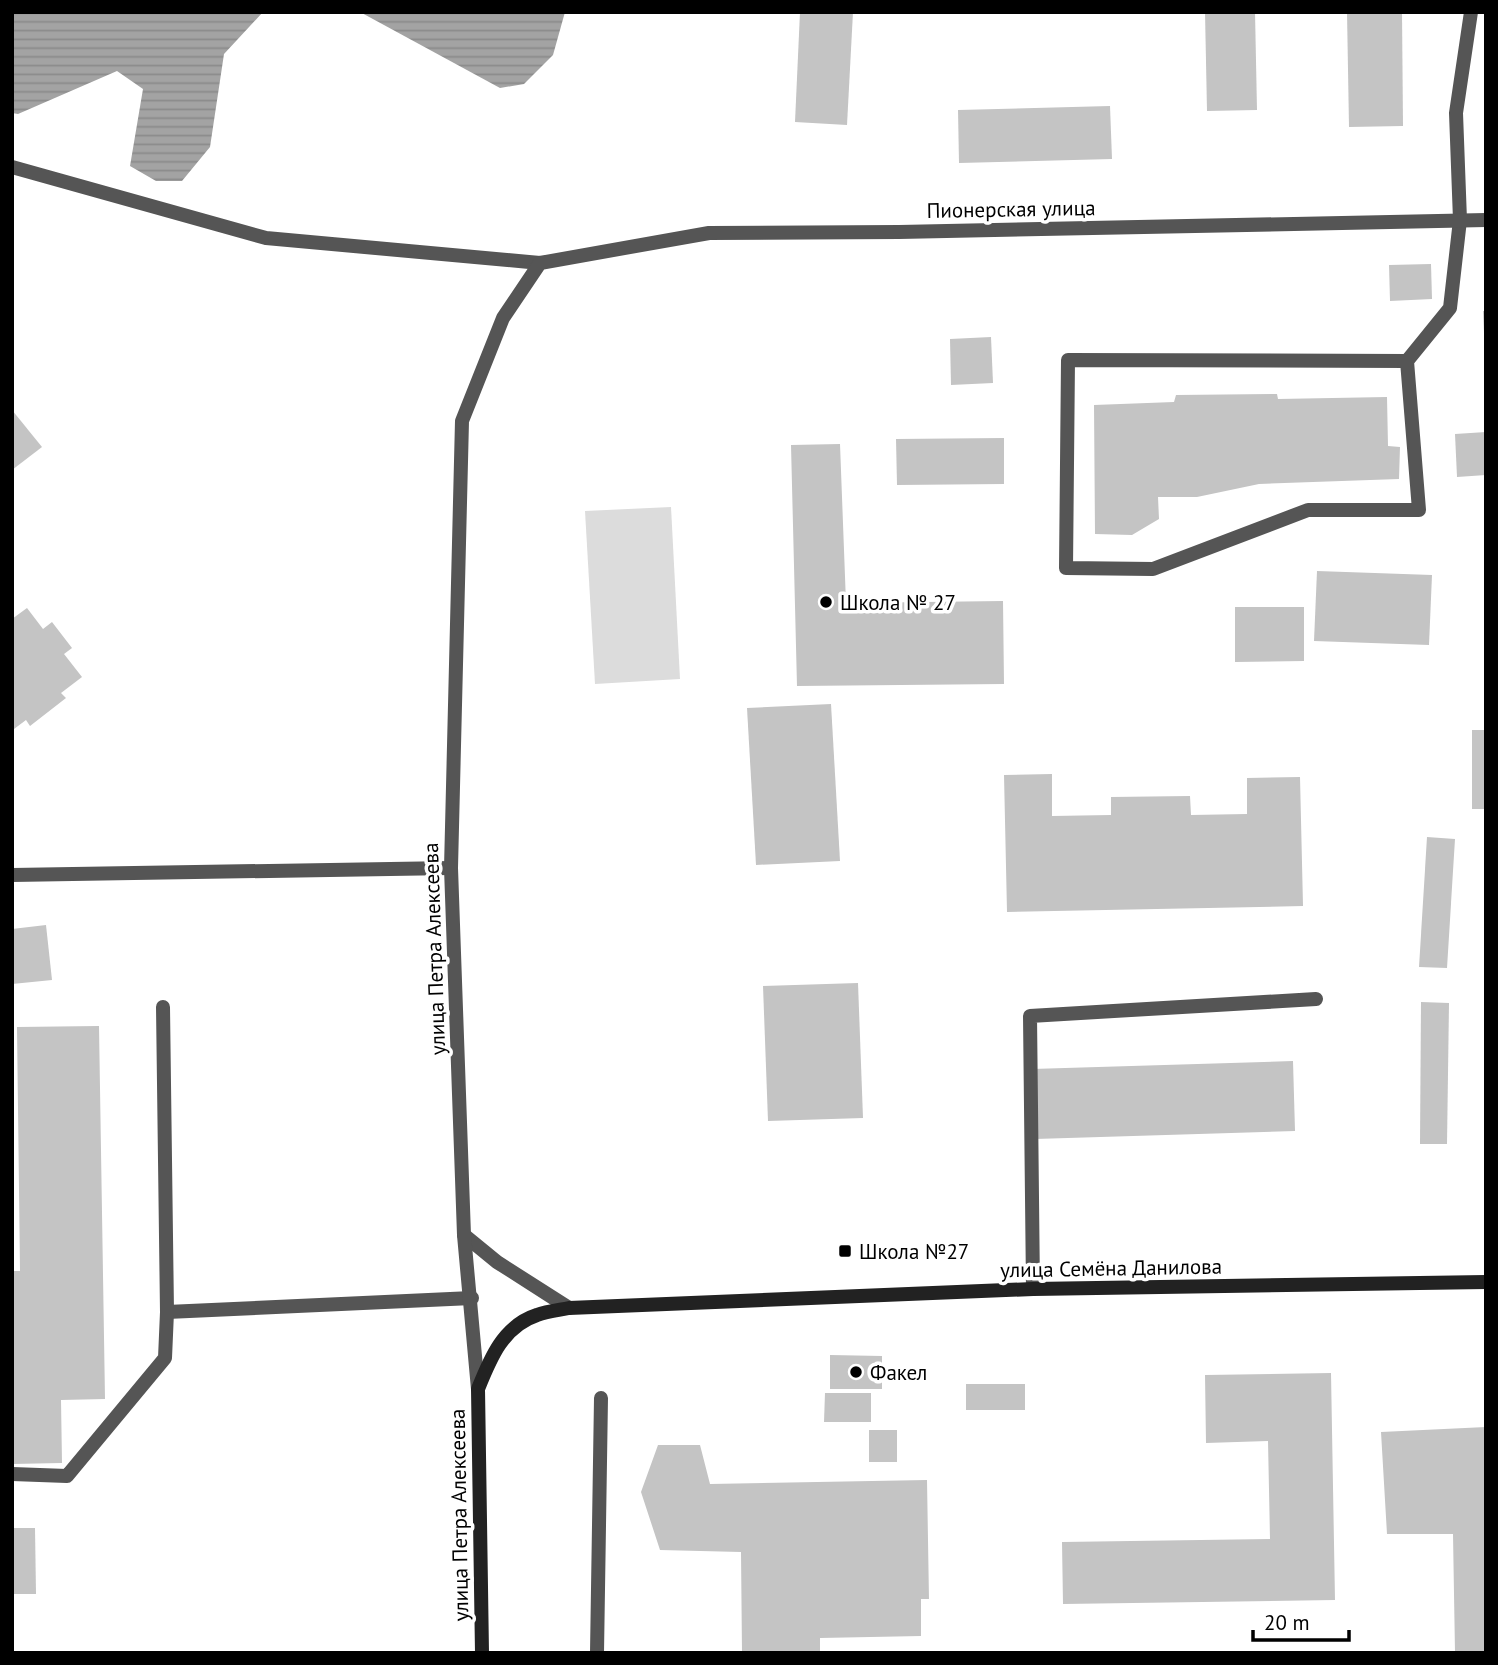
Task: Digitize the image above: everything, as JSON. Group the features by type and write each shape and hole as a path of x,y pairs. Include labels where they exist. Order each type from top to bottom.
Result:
{"street":[{"path":"1407,361 1068,360 1066,568 1153,569 1308,510 1419,510 1407,361 1450,308 1460,220 1455,113 1471,12"},
{"name":"Пионерская улица","path":"12,167 266,238 540,263 709,233 899,232 1486,220"},
{"name":"улица Петра Алексеева","path":"482,1653 478,1389 472,1298 464,1235 451,868 462,421 503,318 540,263"},
{"path":"12,875 451,868"},
{"path":"1033,1289 1030,1016 1316,999"},
{"path":"12,1474 67,1476 164,1358 167,1312 163,1007"},
{"path":"464,1235 497,1262 569,1308"},
{"name":"улица Семёна Данилова","path":"478,1389 493,1352 509,1332 536,1315 569,1308 1033,1289 1486,1282"},
{"path":"167,1312 472,1298"},
{"path":"597,1653 601,1398"}],"shaded area":[{"path":"12,12 263,12 224,54 210,147 182,181 156,181 130,166 143,89 117,71 18,114 12,113"},
{"path":"360,12 565,12 553,55 524,84 500,88"},
{"path":"671,507 680,679 595,684 585,511"}],"building":[{"path":"800,12 853,12 847,125 795,122"},
{"path":"1205,12 1255,12 1257,110 1207,111"},
{"path":"1347,12 1402,12 1403,126 1349,127"},
{"path":"1110,106 1112,159 959,163 958,110"},
{"path":"1431,264 1432,299 1390,301 1389,265"},
{"path":"1483,311 1486,311 1486,333 1484,333"},
{"path":"991,337 993,383 951,385 950,339"},
{"path":"1277,394 1278,399 1387,397 1388,446 1400,447 1399,479 1259,484 1197,497 1158,497 1159,519 1132,535 1095,534 1094,405 1174,402 1176,395"},
{"path":"12,410 42,447 12,470"},
{"path":"1486,432 1486,475 1457,477 1455,434"},
{"path":"1004,438 1004,484 897,485 896,439"},
{"path":"840,444 846,603 1003,601 1004,684 797,686 791,445"},
{"path":"1317,571 1432,575 1429,645 1314,641"},
{"path":"1235,607 1304,607 1304,661 1235,662"},
{"path":"27,608 43,629 52,622 72,648 64,654 82,677 61,693 66,698 30,726 26,720 14,729 12,619"},
{"path":"831,704 840,861 756,865 747,708"},
{"path":"1472,730 1486,730 1486,809 1472,809"},
{"path":"1052,774 1052,816 1111,815 1111,797 1190,796 1191,815 1247,814 1247,778 1300,777 1303,906 1007,912 1004,775"},
{"path":"1427,837 1455,839 1447,968 1419,967"},
{"path":"46,925 52,980 12,984 12,929"},
{"path":"858,983 863,1118 768,1121 763,986"},
{"path":"1421,1002 1449,1003 1447,1144 1420,1144"},
{"path":"99,1026 105,1399 61,1400 62,1463 12,1464 12,1271 20,1271 17,1027"},
{"path":"1293,1061 1295,1131 1035,1139 1032,1069"},
{"name":"Факел","path":"830,1355 882,1356 882,1389 830,1389"},
{"path":"1331,1373 1335,1600 1063,1604 1062,1542 1270,1539 1268,1441 1206,1443 1205,1375"},
{"path":"966,1384 1025,1384 1025,1410 966,1410"},
{"path":"825,1393 871,1393 871,1422 824,1422"},
{"path":"1486,1427 1486,1653 1455,1653 1453,1534 1387,1534 1381,1432"},
{"path":"869,1430 897,1430 897,1462 869,1462"},
{"path":"658,1445 700,1445 710,1484 927,1480 929,1599 921,1599 921,1636 820,1638 820,1653 742,1653 741,1552 660,1550 641,1492"},
{"path":"12,1528 35,1528 36,1594 12,1594"}],"place":[{"name":"Школа № 27","path":"826,602"},
{"name":"Школа №27","path":"845,1251"},
{"name":"Факел","path":"856,1372"}]}
